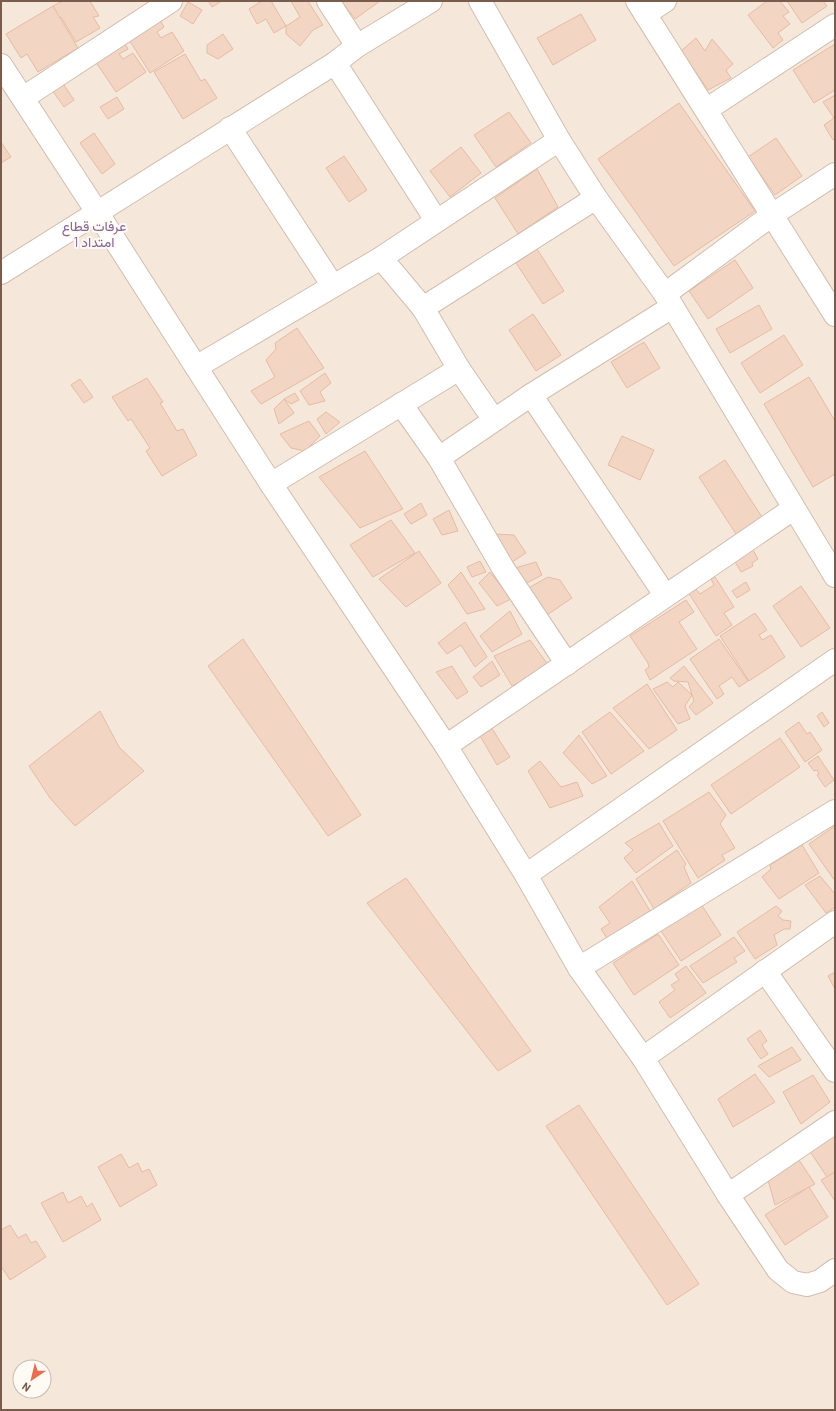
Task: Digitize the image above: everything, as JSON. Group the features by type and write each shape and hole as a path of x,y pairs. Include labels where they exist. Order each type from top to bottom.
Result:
{"street":[{"path":"23,98 172,1"},
{"path":"328,1 357,46"},
{"path":"1,273 335,63 357,46 431,1"},
{"path":"480,1 559,140 596,198 668,301 835,576"},
{"path":"665,1 641,8 835,315"},
{"path":"706,110 835,25"},
{"path":"335,63 436,220"},
{"path":"1,64 271,484 446,746 526,875 579,968 643,1058 728,1195 778,1270 793,1282 808,1285 820,1280 835,1270"},
{"path":"230,128 333,286"},
{"path":"196,367 381,258 436,220 559,140"},
{"path":"439,458 668,301 772,215 835,174"},
{"path":"423,308 596,198"},
{"path":"381,258 423,308 459,369 494,420"},
{"path":"271,484 459,369"},
{"path":"531,395 665,595"},
{"path":"401,404 439,458 503,568 567,664"},
{"path":"446,746 793,509"},
{"path":"526,875 835,660"},
{"path":"579,968 835,811"},
{"path":"643,1058 835,922"},
{"path":"765,971 835,1071"},
{"path":"728,1195 835,1122"}],"shaded area":[{"path":"1,1 835,1 835,1410 1,1410"}],"building":[{"path":"63,1 90,1 99,16 93,17 100,28 76,42 61,17 58,19 53,6"},
{"path":"208,1 222,1 212,7"},
{"path":"262,1 271,1 286,26 274,33 266,19 257,24 249,9"},
{"path":"291,1 308,1 323,25 313,30 300,46 286,34 286,26 300,17"},
{"path":"341,1 380,1 355,19"},
{"path":"767,1 780,1 789,12 783,16 790,24 778,33 783,40 773,48 748,15"},
{"path":"787,1 823,1 827,6 802,23"},
{"path":"188,2 202,10 193,24 180,16"},
{"path":"53,6 78,48 38,72 27,54 21,58 6,34"},
{"path":"581,14 596,40 553,65 537,38"},
{"path":"159,18 164,27 157,32 161,38 172,32 184,51 150,73 128,38"},
{"path":"223,34 233,49 218,59 207,53 207,45"},
{"path":"696,38 705,51 712,39 733,64 726,70 731,78 708,90 681,51"},
{"path":"122,39 128,49 119,54 123,59 133,53 146,72 116,92 93,58"},
{"path":"835,44 835,90 814,103 793,70"},
{"path":"185,54 201,81 205,79 217,98 183,119 154,72"},
{"path":"62,82 74,100 64,107 52,90"},
{"path":"835,95 835,138 833,140 824,125 834,118 823,102"},
{"path":"117,97 124,109 108,119 100,107"},
{"path":"679,103 755,211 674,266 598,159"},
{"path":"509,112 531,143 496,167 474,135"},
{"path":"94,133 115,164 102,174 80,143"},
{"path":"776,138 802,176 775,195 748,157"},
{"path":"1,142 11,157 1,163"},
{"path":"461,147 481,173 450,197 430,171"},
{"path":"344,156 367,190 349,202 326,168"},
{"path":"537,169 558,207 518,234 495,198"},
{"path":"537,249 564,291 543,304 516,263"},
{"path":"735,260 753,288 708,319 689,291"},
{"path":"759,305 772,329 730,353 716,329"},
{"path":"533,314 561,355 536,371 509,330"},
{"path":"297,328 324,368 261,404 251,391 275,377 266,360 276,349 275,343"},
{"path":"784,335 803,365 760,393 741,363"},
{"path":"644,342 660,368 627,388 611,362"},
{"path":"325,373 331,383 320,392 325,401 309,405 300,391"},
{"path":"809,377 835,421 835,474 813,487 764,404"},
{"path":"147,378 163,402 160,403 177,431 183,429 197,455 162,476 146,451 150,448 131,419 128,421 112,397"},
{"path":"80,379 93,397 84,403 71,385"},
{"path":"295,393 299,400 291,404 284,399"},
{"path":"284,399 294,413 279,424 274,409"},
{"path":"326,412 340,422 326,434 317,419"},
{"path":"309,421 320,436 305,451 291,448 280,434"},
{"path":"622,436 654,450 640,480 608,465"},
{"path":"365,451 403,509 360,528 319,477"},
{"path":"725,460 762,517 736,534 699,477"},
{"path":"421,503 427,515 411,524 404,514"},
{"path":"449,510 458,531 442,535 433,519"},
{"path":"391,520 415,553 373,577 350,545"},
{"path":"493,534 514,535 526,553 512,562"},
{"path":"753,550 758,559 752,563 753,566 741,572 734,560"},
{"path":"419,551 441,583 406,607 379,579"},
{"path":"480,561 486,572 472,577 467,567"},
{"path":"536,562 542,575 525,584 515,568"},
{"path":"461,572 485,609 467,614 448,585"},
{"path":"490,572 511,599 497,606 479,583"},
{"path":"548,577 560,580 572,598 544,617 523,591"},
{"path":"715,577 734,607 724,613 732,625 716,636 688,592 695,588 700,594 714,585 711,579"},
{"path":"746,582 750,590 737,598 732,591"},
{"path":"801,586 830,628 801,647 773,606"},
{"path":"686,600 694,612 679,622 697,649 650,680 645,670 649,667 648,663 630,636"},
{"path":"510,611 522,634 492,652 480,636"},
{"path":"755,613 767,630 759,635 762,640 771,635 785,657 749,681 720,636"},
{"path":"465,622 487,657 475,667 461,645 447,654 438,643"},
{"path":"243,639 361,815 328,836 208,666"},
{"path":"719,639 748,681 739,687 732,677 719,686 724,694 717,699 690,659"},
{"path":"530,640 549,666 512,686 494,656"},
{"path":"492,661 500,675 481,687 473,677"},
{"path":"452,666 468,692 457,699 436,672"},
{"path":"684,666 713,703 696,715 689,707 694,701 688,682 674,681 670,678"},
{"path":"667,682 673,687 678,682 692,695 685,706 690,719 678,724 653,689"},
{"path":"647,684 677,730 649,749 613,708"},
{"path":"100,711 119,747 144,771 75,826 50,798 29,766"},
{"path":"610,712 644,751 611,774 582,732"},
{"path":"822,712 829,723 824,727 817,716"},
{"path":"799,722 807,734 810,732 822,750 805,762 785,732"},
{"path":"491,727 510,757 497,765 479,734"},
{"path":"579,735 607,776 592,784 563,753"},
{"path":"780,738 800,767 731,814 711,785"},
{"path":"818,756 834,780 825,787 817,775 819,774 817,770 814,771 808,763"},
{"path":"540,761 561,787 577,782 583,796 550,808 528,771"},
{"path":"709,792 726,815 720,824 735,848 722,855 725,860 698,878 663,821"},
{"path":"659,823 673,846 636,873 624,858 633,850 625,843"},
{"path":"835,826 835,881 809,844"},
{"path":"802,845 819,873 779,899 762,877 771,869 770,865"},
{"path":"677,850 686,864 684,867 691,883 654,909 636,879"},
{"path":"820,876 835,894 835,907 826,913 805,885"},
{"path":"406,878 531,1051 498,1071 367,903"},
{"path":"632,881 650,911 608,940 601,929 610,923 599,907"},
{"path":"701,904 721,935 681,961 661,931"},
{"path":"776,906 782,911 778,916 783,920 791,921 790,929 784,929 774,935 777,945 755,959 737,932"},
{"path":"658,934 679,965 634,995 613,963"},
{"path":"734,937 745,951 734,958 737,962 703,983 690,966"},
{"path":"686,966 706,993 670,1018 659,1002 675,990 671,985 679,980 675,974"},
{"path":"835,972 835,989 828,976"},
{"path":"760,1030 767,1041 762,1045 768,1054 761,1059 747,1039"},
{"path":"792,1047 801,1060 769,1077 758,1066"},
{"path":"755,1074 775,1102 733,1127 718,1099"},
{"path":"813,1075 830,1102 801,1124 783,1092"},
{"path":"579,1105 699,1284 667,1305 546,1126"},
{"path":"835,1134 835,1172 827,1177 809,1150"},
{"path":"121,1154 129,1168 138,1163 142,1172 149,1169 157,1185 120,1207 98,1167"},
{"path":"797,1157 815,1184 775,1205 768,1180"},
{"path":"835,1172 835,1201 821,1180"},
{"path":"809,1187 828,1217 785,1245 765,1215"},
{"path":"63,1192 68,1203 81,1196 87,1207 92,1203 101,1220 63,1242 41,1203"},
{"path":"10,1225 18,1238 26,1234 31,1243 36,1241 46,1257 10,1280 1,1266 1,1230"}],"district":[{"name":"عرفات قطاع 1 امتداد","path":"94,234"}]}
